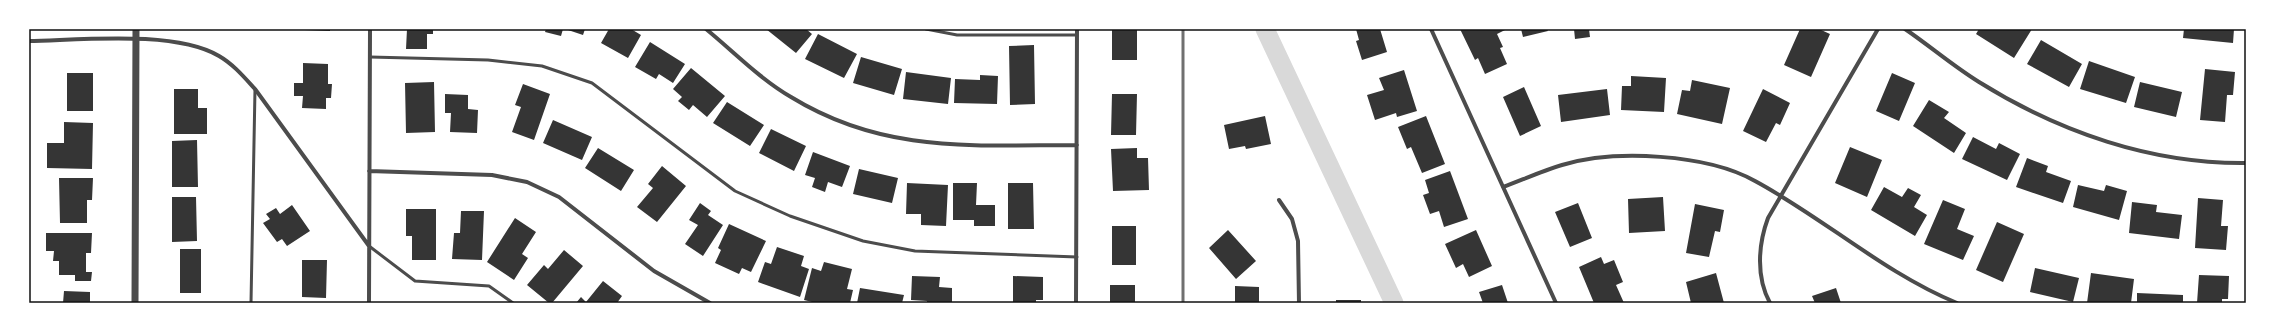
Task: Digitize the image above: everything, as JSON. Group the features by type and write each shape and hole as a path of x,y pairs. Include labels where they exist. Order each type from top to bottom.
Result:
{"street":[{"path":"135,303 136,29"},
{"path":"369,303 370,29"},
{"path":"706,29 770,83 792,98 838,121 887,137 938,145 1077,145"},
{"path":"1076,303 1077,29"},
{"path":"1431,29 1556,303"},
{"path":"1770,303 1765,293 1759,263 1763,232 1768,218 1878,29"},
{"path":"1905,29 1978,81 2023,108 2071,130 2121,146 2190,160 2246,163"},
{"path":"29,41 136,40 181,42 204,48 233,65 255,89 369,246"},
{"path":"1503,187 1563,165 1614,156 1666,157 1717,167 1754,180 1781,196 1882,264 1957,303"},
{"path":"369,171 492,175 527,182 559,197 654,271 708,302"},
{"path":"1279,200 1292,219 1298,241 1299,303"}],"lane":[{"path":"926,29 957,35 1077,35"},
{"path":"370,57 488,60 542,66 592,83 735,191 790,216 863,241 915,250 1077,257"},
{"path":"251,303 255,89"},
{"path":"369,246 415,281 489,286 513,303"}],"building":[{"path":"330,29 330,31 304,30"},
{"path":"407,29 433,29 433,34 427,34 427,49 406,49"},
{"path":"546,29 563,29 561,36 545,32"},
{"path":"565,29 585,29 583,35"},
{"path":"609,29 631,29 641,35 628,58 601,43"},
{"path":"766,29 806,29 812,34 796,53"},
{"path":"1112,29 1137,29 1137,60 1112,60"},
{"path":"1356,29 1380,29 1387,52 1362,60 1356,41 1359,40"},
{"path":"1460,29 1507,29 1497,34 1503,47 1500,48 1507,64 1485,74 1478,58 1475,60"},
{"path":"1521,29 1547,29 1548,31 1523,37"},
{"path":"1574,29 1589,29 1590,37 1575,39"},
{"path":"1800,29 1819,29 1830,34 1811,77 1784,65"},
{"path":"1979,29 2032,29 2014,58 1976,34"},
{"path":"2184,29 2234,29 2233,43 2183,38"},
{"path":"818,34 857,54 844,78 805,59"},
{"path":"2041,40 2082,64 2069,87 2027,64"},
{"path":"650,42 685,64 673,83 659,74 656,79 635,67"},
{"path":"1034,45 1035,104 1010,105 1009,46"},
{"path":"861,57 902,69 894,95 853,83"},
{"path":"2089,61 2135,77 2126,103 2080,89"},
{"path":"303,63 328,64 328,84 332,84 331,98 326,98 326,109 302,108 303,96 294,96 294,83 303,83"},
{"path":"691,68 725,96 707,117 693,105 689,110 678,101 682,97 673,89"},
{"path":"2205,69 2235,72 2233,95 2227,95 2225,122 2200,120"},
{"path":"1404,70 1417,111 1397,117 1396,113 1375,120 1367,95 1384,90 1379,78"},
{"path":"906,72 951,78 948,104 903,99"},
{"path":"67,73 93,73 93,111 67,111"},
{"path":"1892,73 1915,83 1899,121 1876,111"},
{"path":"980,75 998,76 997,104 954,103 955,79 980,80"},
{"path":"1631,76 1666,78 1664,112 1621,110 1622,86 1631,86"},
{"path":"1692,80 1730,88 1722,124 1677,114 1682,90 1690,91"},
{"path":"434,82 435,132 406,133 405,83"},
{"path":"2140,82 2182,92 2176,117 2134,107"},
{"path":"523,84 550,94 534,140 512,132 521,107 515,105"},
{"path":"1524,87 1541,126 1520,136 1503,97"},
{"path":"174,89 198,89 198,108 207,108 207,134 174,134"},
{"path":"1607,89 1610,115 1561,122 1558,95"},
{"path":"1763,89 1790,103 1780,125 1776,123 1766,142 1743,131"},
{"path":"445,94 468,95 468,109 478,110 477,133 450,132 451,113 445,113"},
{"path":"1112,94 1137,94 1136,135 1111,135"},
{"path":"1929,100 1949,112 1944,118 1966,133 1954,153 1913,126"},
{"path":"727,102 764,125 750,146 713,123"},
{"path":"1265,116 1271,144 1246,149 1245,146 1229,149 1224,125"},
{"path":"1426,116 1445,164 1422,173 1411,147 1407,149 1398,127"},
{"path":"553,120 592,137 582,160 543,143"},
{"path":"64,122 93,123 92,169 47,168 47,143 64,143"},
{"path":"771,129 806,146 794,171 759,153"},
{"path":"1973,137 1996,149 1999,143 2020,154 2007,180 1962,159"},
{"path":"197,140 198,187 172,187 172,141"},
{"path":"1850,147 1882,160 1867,197 1835,183"},
{"path":"598,148 634,170 621,191 585,168"},
{"path":"1137,148 1137,158 1148,158 1149,190 1113,191 1111,149"},
{"path":"813,152 850,166 842,187 828,182 825,192 812,187 815,178 805,175"},
{"path":"2027,158 2048,166 2046,172 2071,181 2063,203 2016,187"},
{"path":"662,166 686,186 657,222 637,207 653,188 648,184"},
{"path":"859,169 898,178 892,203 853,194"},
{"path":"1450,171 1468,219 1444,227 1439,211 1430,214 1423,195 1429,193 1425,180"},
{"path":"59,178 93,178 92,200 87,200 87,223 60,223"},
{"path":"907,183 948,185 946,226 921,225 921,214 906,214"},
{"path":"953,183 977,183 976,205 995,205 995,226 974,226 974,220 953,220"},
{"path":"1008,183 1033,183 1034,229 1008,229"},
{"path":"2078,185 2104,191 2106,185 2127,191 2119,220 2073,207"},
{"path":"1884,187 1902,197 1908,188 1921,195 1914,207 1927,215 1915,236 1871,210"},
{"path":"172,197 196,197 197,241 172,242"},
{"path":"1663,197 1665,231 1629,233 1628,199"},
{"path":"2198,198 2223,200 2221,226 2228,226 2226,250 2195,248"},
{"path":"1943,200 1965,209 1957,229 1974,236 1963,260 1924,244"},
{"path":"2132,202 2157,205 2156,212 2182,215 2179,239 2129,233"},
{"path":"700,203 711,211 708,215 723,225 703,256 685,244 698,225 689,220"},
{"path":"1578,203 1592,238 1570,247 1555,212"},
{"path":"1695,204 1724,210 1720,232 1715,231 1709,257 1686,253"},
{"path":"292,205 310,231 287,246 282,239 277,242 263,223 270,219 266,214 276,208 280,214"},
{"path":"406,209 436,209 436,260 412,260 412,236 406,236"},
{"path":"461,211 484,211 482,260 452,259 454,233 460,233"},
{"path":"515,218 536,232 522,254 528,258 514,280 487,262"},
{"path":"1997,222 2024,234 2003,282 1976,270"},
{"path":"729,224 766,241 751,272 742,268 739,274 715,263 721,250 718,248"},
{"path":"1112,226 1136,226 1136,265 1112,265"},
{"path":"1228,230 1256,261 1236,279 1209,248"},
{"path":"1476,230 1492,266 1469,277 1463,264 1456,268 1445,244"},
{"path":"46,233 92,233 91,253 86,253 86,272 92,272 91,281 75,281 75,275 59,275 59,261 53,261 54,251 46,251"},
{"path":"777,247 804,256 801,266 809,269 800,297 758,282 765,262 771,264"},
{"path":"180,249 201,249 201,293 180,293"},
{"path":"564,250 583,266 552,303 549,303 527,285 544,265 548,269"},
{"path":"1601,257 1604,264 1614,260 1623,282 1616,285 1624,303 1594,303 1579,267"},
{"path":"302,260 327,260 326,298 302,297"},
{"path":"824,262 852,269 847,289 853,290 850,303 816,303 804,300 812,268 821,271"},
{"path":"2035,268 2079,278 2073,302 2030,292"},
{"path":"1716,273 1724,303 1691,303 1686,282"},
{"path":"2091,273 2134,279 2131,303 2087,303"},
{"path":"2199,275 2229,276 2228,299 2222,299 2222,303 2197,303"},
{"path":"912,276 940,277 939,287 952,288 952,303 927,303 927,301 911,300"},
{"path":"1013,276 1043,277 1043,300 1036,300 1036,303 1013,303"},
{"path":"603,281 622,296 617,303 576,303 581,297 586,302"},
{"path":"1110,285 1135,285 1135,303 1110,303"},
{"path":"1502,285 1508,303 1483,303 1479,292"},
{"path":"1235,286 1259,287 1259,303 1235,303"},
{"path":"860,288 904,295 902,303 857,303"},
{"path":"1836,288 1841,303 1815,303 1812,296"},
{"path":"64,291 90,292 90,303 63,303"},
{"path":"2137,293 2183,295 2183,303 2137,303"},
{"path":"1336,300 1361,300 1361,303 1336,303"}],"waterway":[{"path":"1265,29 1394,303"}],"railway":[{"path":"1183,29 1183,303"}]}
